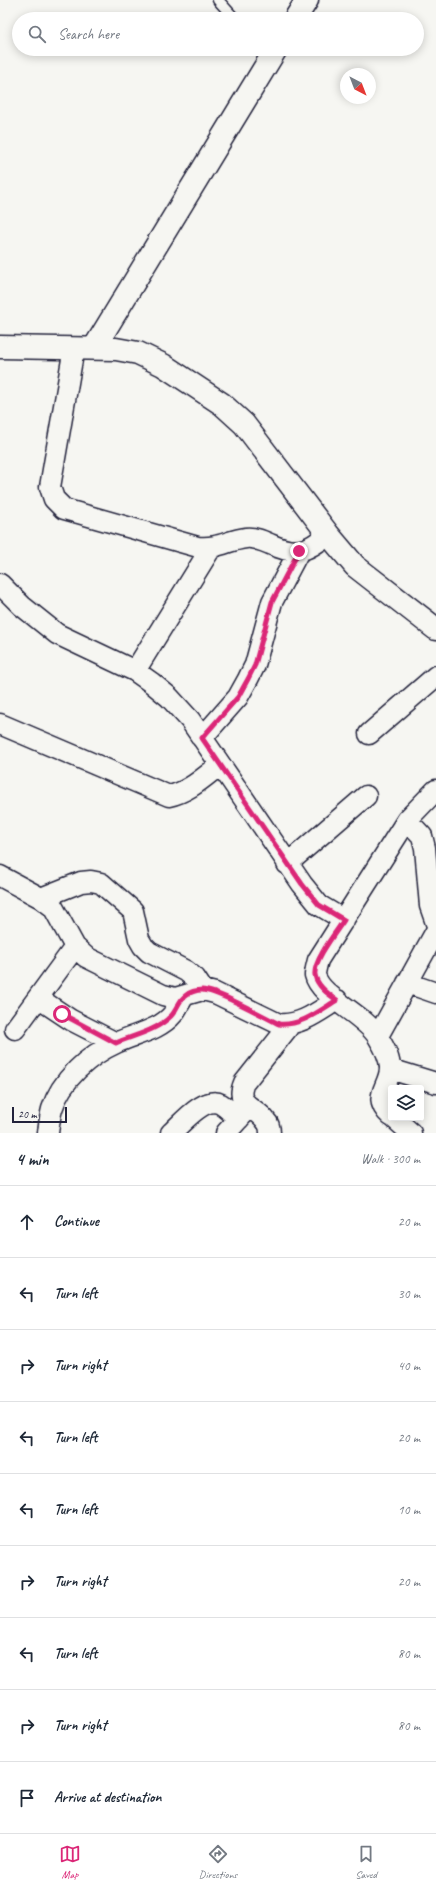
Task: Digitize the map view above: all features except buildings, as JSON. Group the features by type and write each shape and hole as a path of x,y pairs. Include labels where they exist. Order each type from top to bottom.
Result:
{"street":[{"path":"299,12 307,0"},
{"path":"270,56 84,348 50,487 54,499 64,509 198,547 211,548 247,538 260,540 284,550 299,551 312,547 328,534"},
{"path":"0,347 116,349 138,353 164,365 222,404 244,424 328,534 355,566 436,629"},
{"path":"135,670 211,548"},
{"path":"202,738 238,697 248,679 255,665 272,602 299,551"},
{"path":"0,584 22,606 57,634 135,670 169,697 190,720 287,864 319,905 344,920"},
{"path":"369,734 436,676"},
{"path":"0,724 169,796 180,794 193,786 220,764"},
{"path":"388,1112 382,1104 381,1097 390,1069 378,1036 363,1020 320,985 315,974 318,960 407,820 436,790"},
{"path":"287,864 366,796"},
{"path":"407,820 422,836 425,848 430,906 436,923"},
{"path":"0,876 41,898 52,907 75,948 86,957 163,996 175,998 203,990 215,993 279,1024 290,1025 304,1020 337,1000"},
{"path":"41,898 81,882 91,881 101,883 133,910 136,932 143,946 149,952 195,978 203,990"},
{"path":"378,1036 436,931"},
{"path":"15,1029 75,948"},
{"path":"407,983 436,993"},
{"path":"48,1133 52,1109 60,1092 71,1076 102,1050 163,1023 172,1015 184,996"},
{"path":"38,998 71,1020 116,1043"},
{"path":"236,1124 242,1099 241,1091 244,1083 290,1025"},
{"path":"390,1069 436,1083"},
{"path":"172,1133 203,1105 211,1102 220,1104 236,1124"},
{"path":"236,1124 266,1121 270,1133"},
{"path":"397,1121 411,1133"}],"lane":[{"path":"218,0 229,12"}],"route":[{"path":"62,1014 116,1043 152,1029 163,1023 172,1015 184,996 192,992 203,990 215,993 279,1024 290,1025 304,1020 337,1000 326,992 320,985 315,974 318,960 344,920 319,905 311,896 202,738 238,697 248,679 255,665 272,602 299,551"}]}
